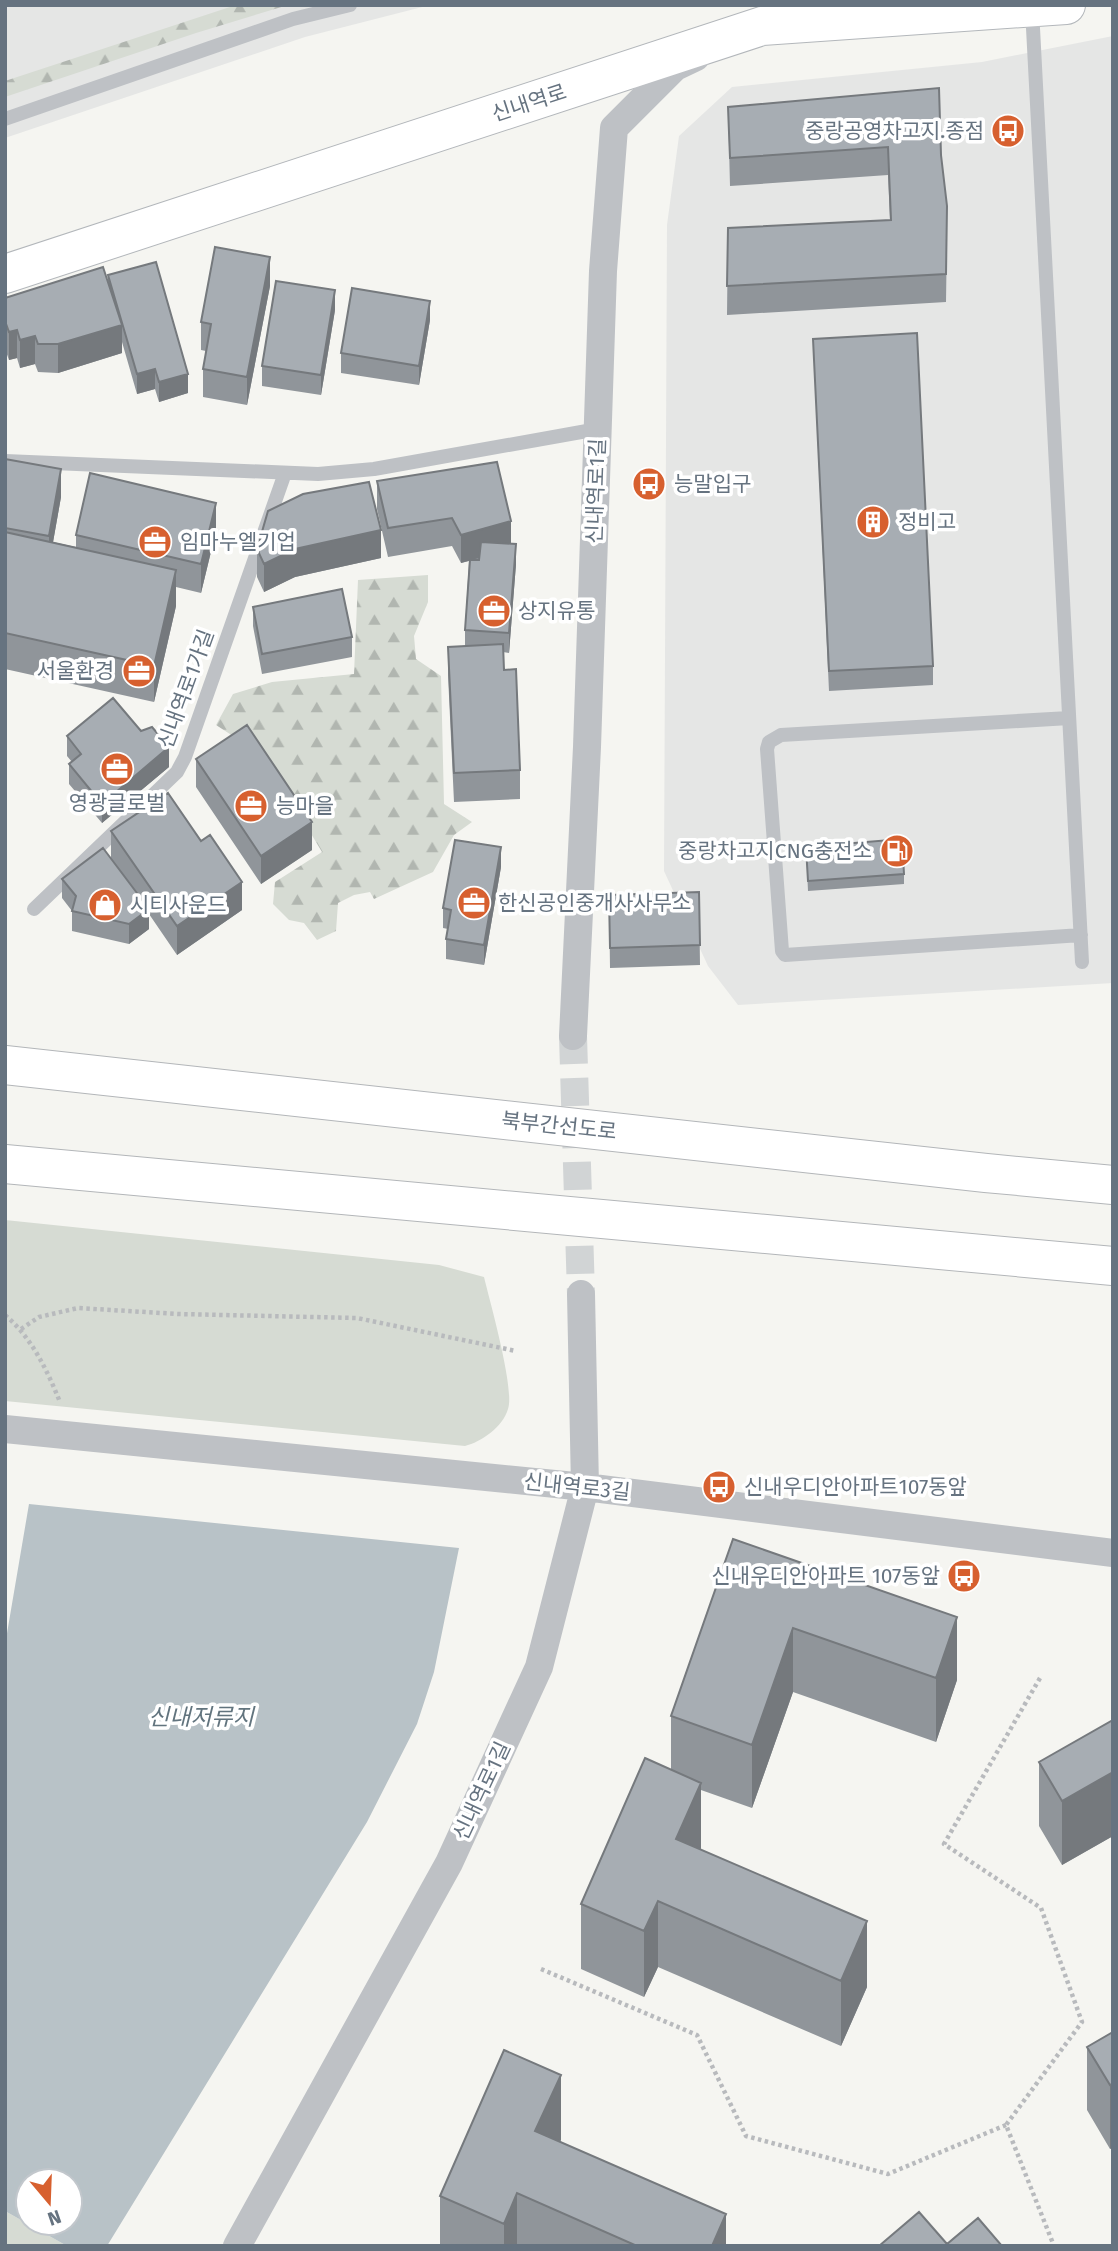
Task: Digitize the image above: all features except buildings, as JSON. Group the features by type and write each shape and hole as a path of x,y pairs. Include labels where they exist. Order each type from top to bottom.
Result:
{"main road":[{"name":"신내역로","path":"5,274 762,26 1049,6"},
{"name":"북부간선도로","path":"5,1065 1113,1185"},
{"path":"5,1164 1113,1266"},
{"path":"986,1173 1113,1166"},
{"path":"1005,1257 1113,1284"}],"street":[{"name":"신내역로1길","path":"573,1036 603,271 614,128 676,67 762,26"},
{"name":"신내역로1길","path":"237,2246 449,1863 539,1667 585,1487 581,1294"},
{"name":"신내역로3길","path":"5,1429 585,1487 1113,1553"}],"lane":[{"path":"5,119 293,19 350,5"},
{"path":"1049,6 1069,718 1082,962"},
{"path":"5,461 318,474 374,469 598,429"},
{"name":"신내역로1가길","path":"34,909 177,772 185,757 285,473"},
{"path":"1069,718 781,735 769,742 767,748 782,951 785,955 1081,935"}],"path":[{"path":"21,1329 39,1317 78,1308 178,1314 357,1318 516,1350"},
{"path":"5,1315 21,1329 47,1371 64,1413"},
{"path":"541,1969 697,2035 746,2136 888,2174 1006,2125 1082,2022 1041,1908 944,1844 1040,1678"},
{"path":"1006,2125 1054,2246"}],"shaded area":[{"path":"5,5 430,5 305,37 5,138"},
{"path":"1113,36 1113,983 738,1005 708,966 664,871 667,225 679,136 732,87 982,62"}],"green space":[{"path":"236,5 288,5 5,97 5,81"},
{"path":"428,575 428,602 414,636 416,659 441,676 444,804 472,822 454,835 433,872 374,899 370,892 354,895 338,903 336,931 317,940 304,923 289,920 273,904 275,882 322,852 265,757 216,725 233,694 272,682 354,674 358,580"},
{"path":"5,1220 439,1265 484,1277 505,1365 508,1409 491,1433 465,1446 5,1401"},
{"path":"5,2211 14,2216 14,2237 51,2237 67,2246 5,2246"}],"water":[{"name":"신내저류지","path":"29,1504 459,1548 434,1672 417,1724 367,1822 107,2246 67,2246 51,2237 84,2237 84,2167 14,2167 14,2216 5,2211 5,1645"}],"tunnel":[{"path":"573,1036 581,1294"}],"place":[{"name":"중랑공영차고지.종점","path":"1008,131"},
{"name":"능말입구","path":"649,484"},
{"name":"정비고","path":"873,522"},
{"name":"임마누엘기업","path":"155,542"},
{"name":"상지유통","path":"494,611"},
{"name":"서울환경","path":"139,671"},
{"name":"영광글로벌","path":"117,769"},
{"name":"능마을","path":"251,806"},
{"name":"중랑차고지CNG충전소","path":"897,851"},
{"name":"한신공인중개사사무소","path":"474,903"},
{"name":"시티사운드","path":"105,905"},
{"name":"신내우디안아파트107동앞","path":"719,1487"},
{"name":"신내우디안아파트 107동앞","path":"964,1576"}]}
